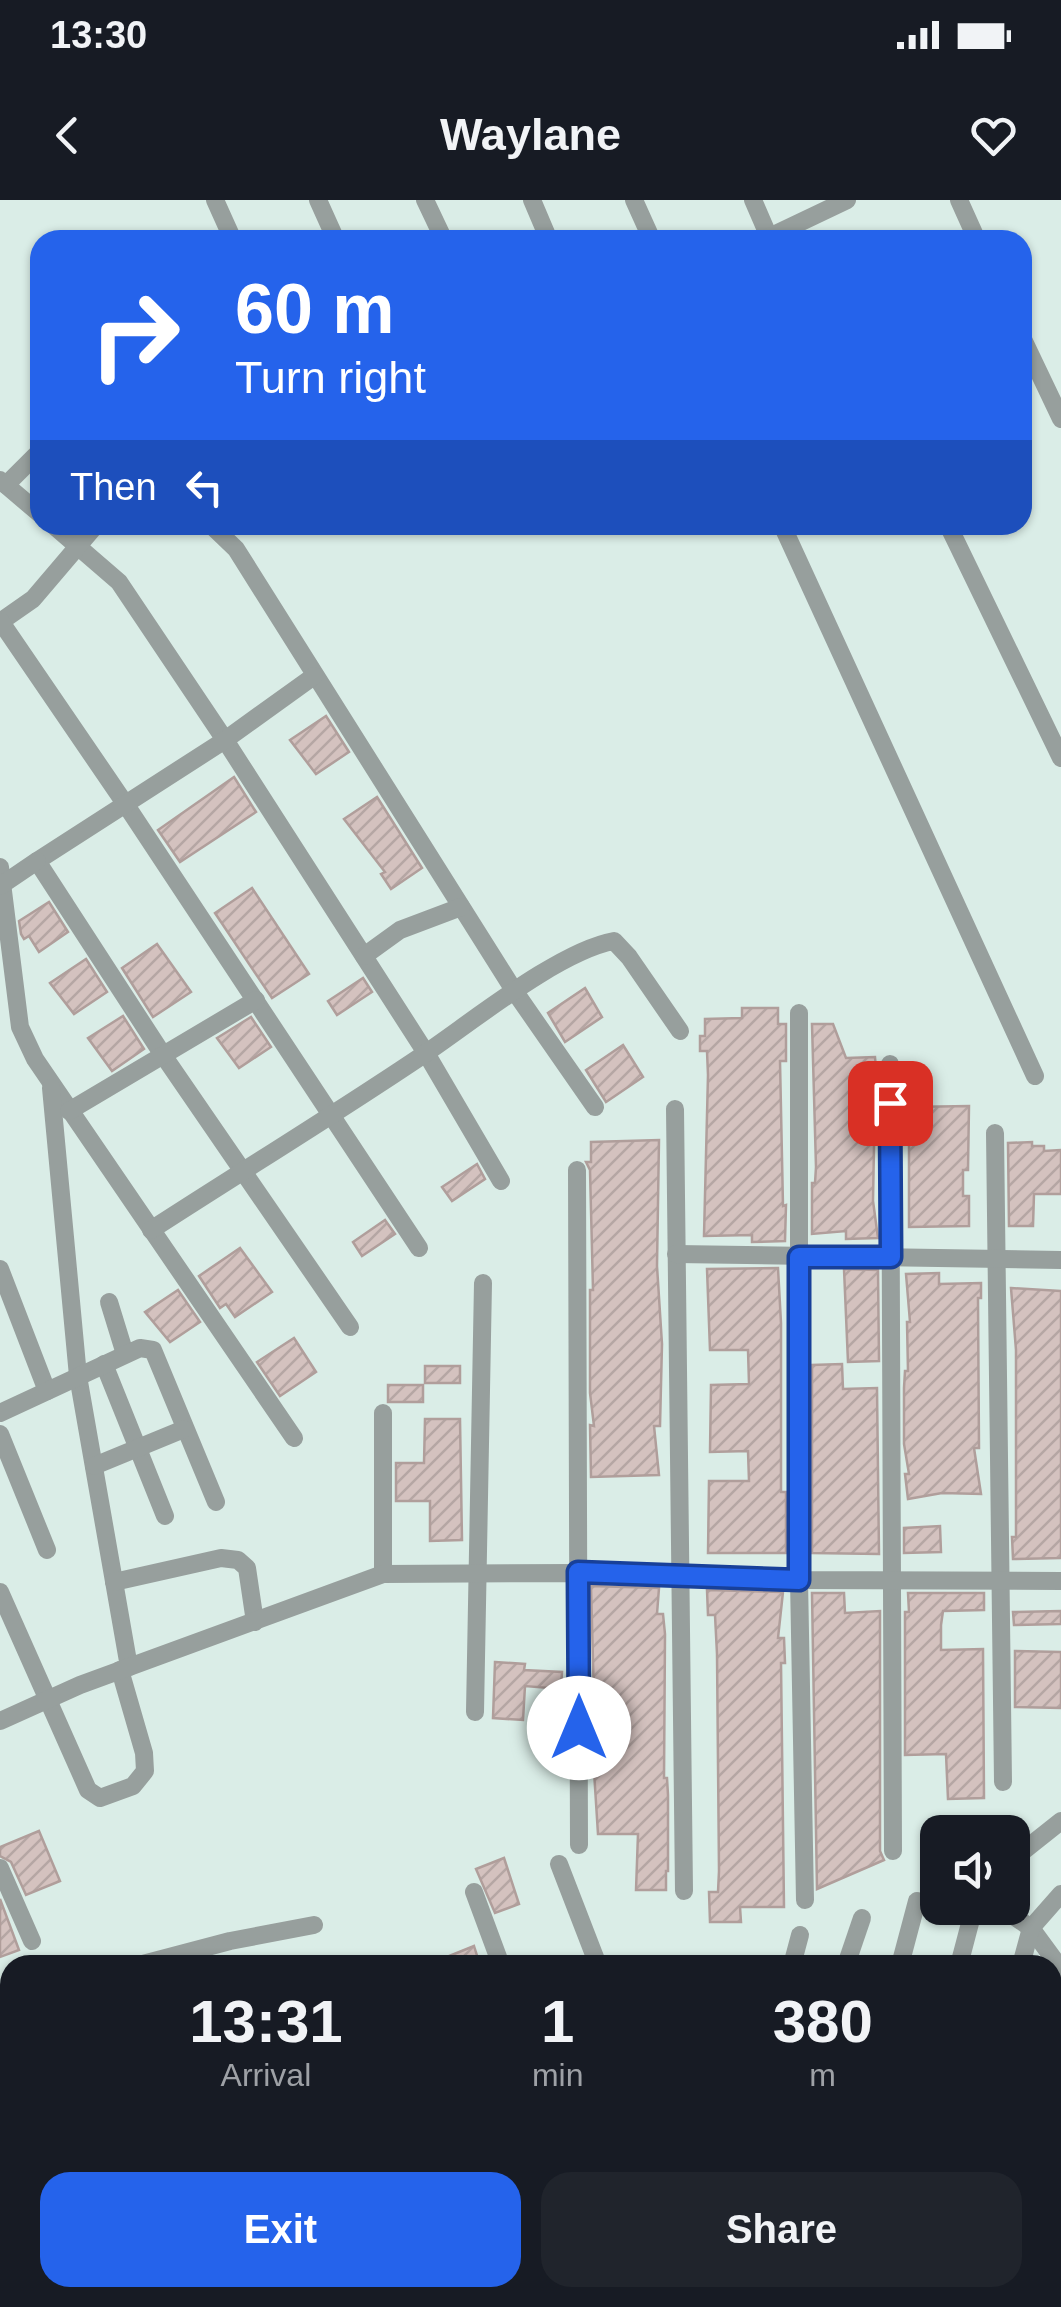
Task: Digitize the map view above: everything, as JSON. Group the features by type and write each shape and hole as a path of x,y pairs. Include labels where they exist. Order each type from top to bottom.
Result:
{"street":[{"path":"215,200 228,230"},
{"path":"318,200 332,230"},
{"path":"425,200 439,230"},
{"path":"532,200 545,230"},
{"path":"634,200 648,230"},
{"path":"753,200 763,230"},
{"path":"785,230 846,200"},
{"path":"959,200 973,230"},
{"path":"801,222 805,230"},
{"path":"1032,357 1061,419"},
{"path":"30,459 3,482 30,505"},
{"path":"65,535 119,582 426,1053 501,1180"},
{"path":"87,535 33,599 0,622 126,805 418,1248"},
{"path":"222,535 236,549 461,907 596,1107"},
{"path":"787,535 1036,1076"},
{"path":"953,535 1061,758"},
{"path":"294,1438 35,1059 20,1027 1,879 126,805 314,676"},
{"path":"37,861 163,1055 350,1327"},
{"path":"364,956 400,930 461,907"},
{"path":"151,1230 582,951 614,942 630,957 680,1031"},
{"path":"69,1110 256,1000"},
{"path":"799,1013 799,1580 806,1900"},
{"path":"890,1064 894,1851"},
{"path":"0,1592 88,1790 100,1798 133,1786 146,1766 125,1668 78,1376 50,1083"},
{"path":"675,1109 684,1890"},
{"path":"995,1134 1003,1782"},
{"path":"578,1170 579,1845"},
{"path":"676,1254 1061,1260"},
{"path":"0,1269 47,1391"},
{"path":"475,1712 483,1283"},
{"path":"109,1302 125,1354"},
{"path":"0,1413 146,1347 158,1357 216,1502"},
{"path":"104,1364 164,1516"},
{"path":"383,1413 384,1574"},
{"path":"94,1466 184,1430"},
{"path":"0,1434 47,1550"},
{"path":"114,1582 221,1558 238,1560 247,1568 255,1622"},
{"path":"0,1720 125,1668 384,1574 578,1572 799,1580 1061,1581"},
{"path":"1030,1846 1061,1821"},
{"path":"560,1864 594,1955"},
{"path":"0,1868 32,1941"},
{"path":"474,1892 497,1955"},
{"path":"1024,1955 1031,1928 1060,1897"},
{"path":"903,1955 918,1901"},
{"path":"849,1955 862,1918"},
{"path":"179,1955 314,1925"},
{"path":"962,1955 970,1925"},
{"path":"1027,1925 1050,1955"},
{"path":"795,1955 800,1935"}],"building":[{"path":"326,716 349,752 316,774 290,740"},
{"path":"234,777 256,812 180,862 158,830"},
{"path":"377,797 422,868 391,889 381,874 385,872 344,819"},
{"path":"252,888 309,974 272,998 215,913"},
{"path":"49,902 68,932 39,952 29,936 24,939 19,921"},
{"path":"157,944 191,992 153,1017 122,968"},
{"path":"86,959 107,992 74,1014 50,983"},
{"path":"363,978 372,992 337,1015 328,1001"},
{"path":"585,988 602,1017 565,1042 548,1013"},
{"path":"742,1008 778,1008 778,1024 786,1024 786,1061 780,1061 785,1241 752,1242 752,1235 704,1236 708,1075 707,1051 700,1051 700,1036 705,1036 705,1019 742,1018"},
{"path":"123,1016 144,1049 112,1071 88,1038"},
{"path":"251,1017 271,1047 239,1068 217,1038"},
{"path":"812,1024 833,1024 846,1058 875,1057 878,1093 873,1201 878,1238 846,1239 846,1231 812,1234 812,1183 816,1167"},
{"path":"623,1045 643,1077 606,1102 586,1070"},
{"path":"969,1106 968,1170 963,1170 963,1196 969,1196 969,1226 909,1227 909,1107"},
{"path":"659,1140 657,1266 662,1344 660,1426 654,1426 659,1475 591,1477 593,1290 590,1170 586,1162 591,1162 591,1142"},
{"path":"1032,1142 1032,1146 1044,1146 1044,1151 1061,1150 1061,1194 1034,1194 1033,1226 1009,1226 1008,1143"},
{"path":"477,1164 485,1179 452,1201 442,1187"},
{"path":"385,1220 395,1234 362,1256 353,1242"},
{"path":"240,1248 272,1292 235,1317 226,1304 220,1308 199,1276"},
{"path":"778,1268 781,1492 786,1492 786,1553 708,1553 709,1481 749,1481 748,1451 710,1452 711,1385 749,1384 748,1350 710,1350 707,1269"},
{"path":"844,1269 878,1270 879,1361 848,1362"},
{"path":"939,1273 939,1284 981,1283 979,1448 974,1448 981,1494 942,1493 908,1499 904,1388 910,1322 906,1274"},
{"path":"1011,1288 1061,1291 1061,1558 1013,1559 1016,1350"},
{"path":"178,1290 200,1322 170,1342 145,1312"},
{"path":"294,1338 316,1372 280,1396 257,1362"},
{"path":"842,1364 843,1389 877,1388 879,1554 812,1553 812,1365"},
{"path":"425,1366 460,1366 460,1383 425,1383"},
{"path":"388,1385 423,1385 423,1402 388,1402"},
{"path":"425,1419 460,1419 462,1540 430,1541 430,1501 396,1501 396,1463 424,1463"},
{"path":"940,1526 941,1552 904,1553 904,1528"},
{"path":"591,1586 659,1588 657,1614 663,1614 665,1634 666,1890 636,1890 638,1834 598,1834 594,1748 598,1748 598,1720"},
{"path":"707,1590 783,1592 778,1638 784,1638 785,1663 781,1663 784,1907 740,1907 741,1922 710,1922 709,1892 718,1892 719,1871 717,1654 715,1615 708,1615"},
{"path":"812,1593 844,1593 845,1613 880,1611 880,1851 884,1860 817,1889"},
{"path":"908,1593 984,1593 984,1610 943,1611 941,1650 983,1649 984,1798 948,1799 946,1754 905,1755"},
{"path":"1061,1611 1061,1624 1014,1625 1013,1612"},
{"path":"1015,1651 1061,1652 1061,1708 1015,1707"},
{"path":"495,1662 525,1664 524,1670 562,1672 561,1689 525,1686 523,1720 493,1718"},
{"path":"39,1831 60,1881 26,1895 11,1862 0,1856 0,1847"},
{"path":"504,1858 519,1904 495,1913 476,1869"},
{"path":"0,1899 19,1950 0,1955"},
{"path":"474,1946 477,1955 452,1955"}],"route":[{"path":"579,1728 578,1572 799,1580 799,1257 891,1257 890,1103"}]}
